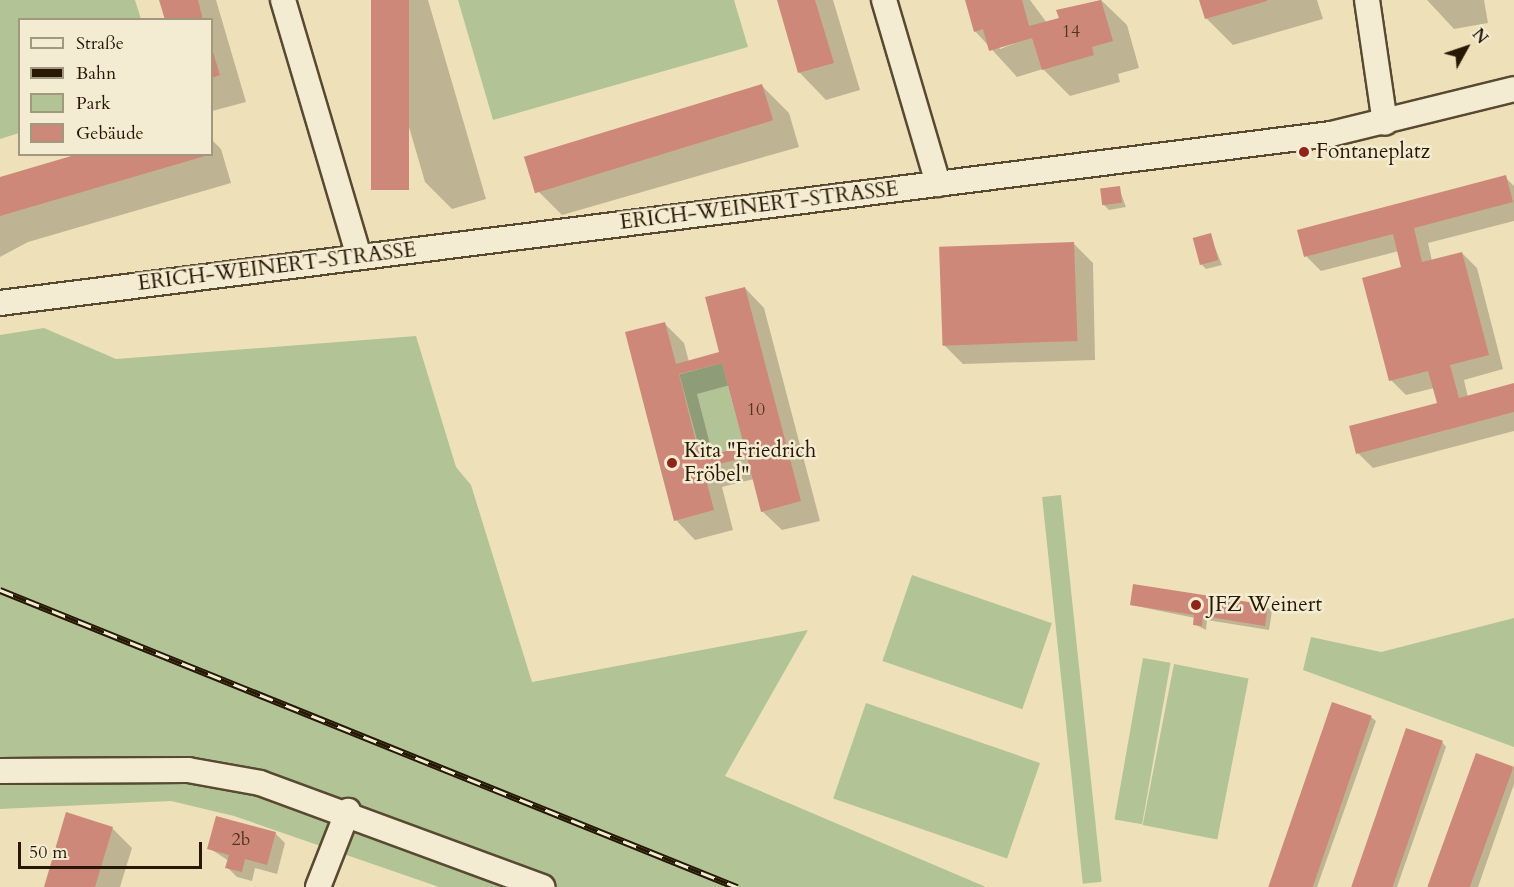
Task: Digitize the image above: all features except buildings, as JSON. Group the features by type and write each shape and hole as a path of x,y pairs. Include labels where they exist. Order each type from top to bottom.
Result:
{"street":[{"path":"283,0 359,256"},
{"path":"884,0 938,184"},
{"path":"1366,0 1385,123"},
{"name":"ERICH-WEINERT-STRASSE","path":"0,303 938,184 1385,123 1514,89"},
{"path":"0,771 188,770 260,783 348,811 542,887"},
{"path":"318,887 348,811"}],"green space":[{"path":"0,0 135,0 141,18 18,18 18,133 0,139"},
{"path":"458,0 734,0 748,47 493,120"},
{"path":"44,328 116,359 416,336 456,467 471,485 532,682 808,630 725,776 986,887 439,887 234,816 171,801 0,809 0,335"},
{"path":"722,363 744,446 702,457 679,374"},
{"path":"1061,495 1102,882 1083,884 1042,497"},
{"path":"912,575 1052,623 1022,709 882,661"},
{"path":"1514,618 1514,747 1303,670 1311,637 1381,652"},
{"path":"1143,658 1171,663 1142,824 1115,820"},
{"path":"1174,664 1249,679 1217,839 1143,825"},
{"path":"866,703 1040,763 1007,858 833,798"}],"railway":[{"path":"0,590 737,887"}],"place":[{"name":"Fontaneplatz","path":"1304,152"},
{"name":"Kita \"Friedrich Fröbel\"","path":"672,463"},
{"name":"JFZ Weinert","path":"1196,605"}]}
